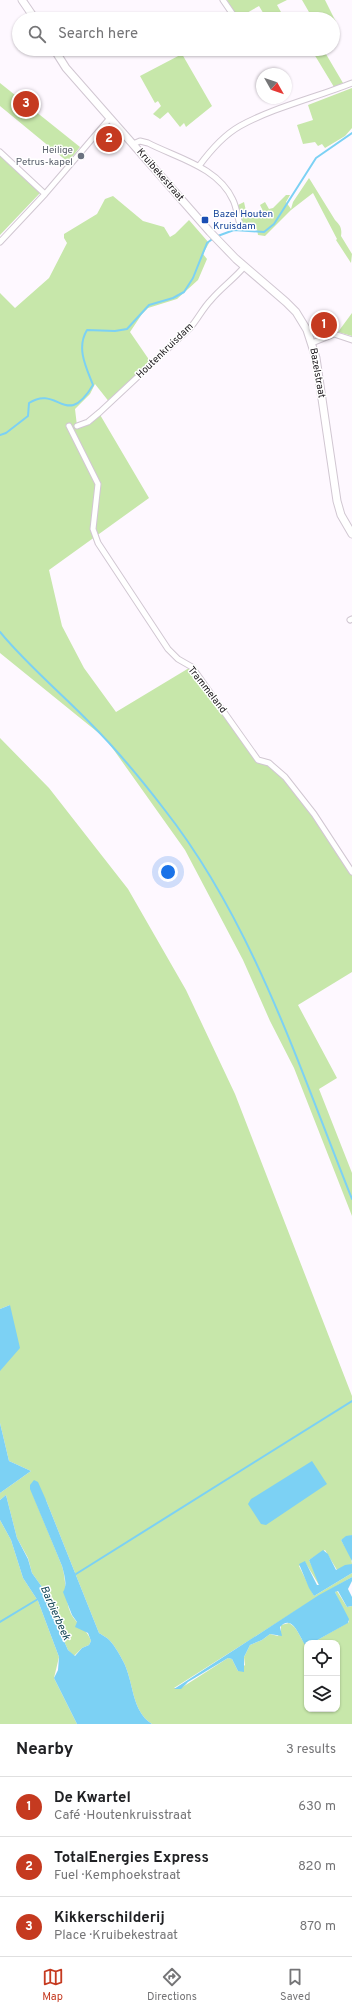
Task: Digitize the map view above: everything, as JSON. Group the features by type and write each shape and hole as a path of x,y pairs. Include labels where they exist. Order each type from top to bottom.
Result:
{"main road":[{"path":"24,0 31,12"},
{"name":"Kruibekestraat","path":"58,56 66,68 221,244"},
{"name":"Bazelstraat","path":"221,244 244,267 296,312 307,330 316,358 337,501 341,515 352,534"}],"street":[{"path":"223,0 231,12"},
{"path":"199,166 208,153 240,126 255,118 352,83"},
{"path":"0,242 45,194 110,118"},
{"path":"133,144 140,141 148,143 199,166 223,185 233,199 239,221"},
{"path":"0,152 45,194"},
{"name":"Houtenkruisdam","path":"77,426 88,422 100,412 190,328 201,316 209,302 230,283 244,267"},
{"path":"312,343 334,334 352,340"},
{"name":"Trammeland","path":"69,426 98,484 93,529 98,544 168,649 178,659 192,667 258,760 269,763 285,777 314,814 352,872"}],"green space":[{"path":"227,0 287,0 277,5 281,12 263,12 259,6 248,12 234,12"},
{"path":"302,0 325,0 331,12 309,12"},
{"path":"178,56 183,56 212,106 186,127 184,123 180,127 168,112 160,119 153,114 161,106 158,101 155,103 140,76"},
{"path":"315,56 327,56 343,83 334,87"},
{"path":"0,83 80,147 68,162 0,106"},
{"path":"352,88 352,128 345,136 325,148 322,144 318,146 315,142 303,144 297,125 313,120 308,105"},
{"path":"0,156 40,193 0,235"},
{"path":"309,178 340,226 341,236 352,254 351,263 336,240 337,239 313,193 291,210 265,236 258,235 257,229 243,226 238,205 244,202 246,211 251,218 266,217 260,205 265,202 269,209 273,208 286,195 290,195 286,202 291,209 293,202"},
{"path":"113,196 143,221 164,227 170,237 189,220 209,243 203,254 207,259 198,280 177,299 148,308 130,332 152,364 110,403 95,384 90,394 75,409 77,426 99,413 149,498 49,570 62,626 84,668 116,712 194,665 258,758 270,761 310,809 352,867 352,972 298,1005 337,1078 319,1089 352,1173 352,1216 294,1068 270,1021 243,960 185,850 106,739 0,653 0,293 15,308 49,278 67,243 64,238 64,234 97,214 105,199"},
{"path":"352,313 352,336 338,332"},
{"path":"0,738 49,788 128,889 186,990 235,1094 352,1396 352,1535 341,1540 351,1557 352,1564 337,1570 325,1550 309,1560 320,1583 319,1585 305,1562 299,1566 314,1596 352,1573 352,1577 319,1596 174,1688 181,1688 228,1658 232,1659 238,1671 245,1665 244,1657 250,1645 262,1640 270,1634 278,1636 281,1631 281,1625 289,1623 295,1628 304,1642 304,1712 340,1712 340,1640 317,1640 349,1622 335,1592 337,1591 347,1607 352,1606 352,1724 152,1724 145,1718 136,1704 127,1669 120,1655 114,1645 99,1633 46,1500 33,1495 62,1566 65,1578 67,1602 71,1614 90,1637 91,1641 89,1645 82,1648 74,1656 68,1650 48,1605 47,1594 32,1573 28,1558 17,1538 6,1495 0,1500 0,1493 31,1471 9,1461 0,1423 0,1370 10,1305 0,1309"},
{"path":"0,1520 11,1540 23,1578 38,1601 59,1657 54,1678 77,1724 0,1724"}],"water":[{"path":"10,1305 20,1348 0,1371 0,1309"},
{"path":"0,1423 9,1461 31,1471 0,1493"},
{"path":"312,1461 327,1484 266,1525 261,1524 248,1504 251,1499"},
{"path":"34,1480 38,1482 46,1500 99,1633 114,1645 120,1655 127,1669 136,1704 145,1718 152,1724 77,1724 54,1678 58,1670 59,1657 38,1601 23,1578 11,1540 0,1520 0,1500 6,1495 17,1538 28,1559 32,1573 47,1594 48,1605 68,1650 75,1656 82,1648 89,1645 91,1641 88,1633 75,1627 77,1622 72,1615 63,1592 65,1586 65,1576 62,1566 30,1489 30,1485"},
{"path":"352,1535 352,1561 341,1540 346,1536"},
{"path":"323,1550 328,1554 336,1570 345,1565 352,1564 352,1573 314,1596 299,1564 305,1561 317,1585 319,1585 309,1560"},
{"path":"352,1577 352,1581 348,1589 352,1597 352,1606 347,1607 338,1591 335,1592 349,1619 348,1623 317,1640 304,1640 304,1643 293,1625 285,1623 280,1627 282,1636 270,1634 262,1640 250,1645 244,1657 244,1672 238,1671 232,1659 228,1658 188,1682 181,1689 174,1689 319,1595"}],"waterway":[{"name":"Barbierbeek","path":"0,435 6,433 28,416 29,403 47,398 69,405 76,404 84,398 93,385 83,358 82,351 82,344 87,330 115,331 127,329 149,305 173,298 184,292 193,278 207,243 215,237 234,230 264,232 274,224 316,158 352,133"},
{"path":"0,632 21,656 80,712 119,754 164,809 195,853 223,899 249,947 272,997 352,1199"},
{"path":"76,1574 352,1401"},
{"path":"0,1622 38,1599"}],"place":[{"name":"Kikkerschilderij","path":"26,104"},
{"name":"TotalEnergies Express","path":"109,139"},
{"name":"Heilige Petrus-kapel","path":"81,156"},
{"name":"Bazel Houten Kruisdam","path":"205,220"},
{"name":"De Kwartel","path":"324,325"}]}
